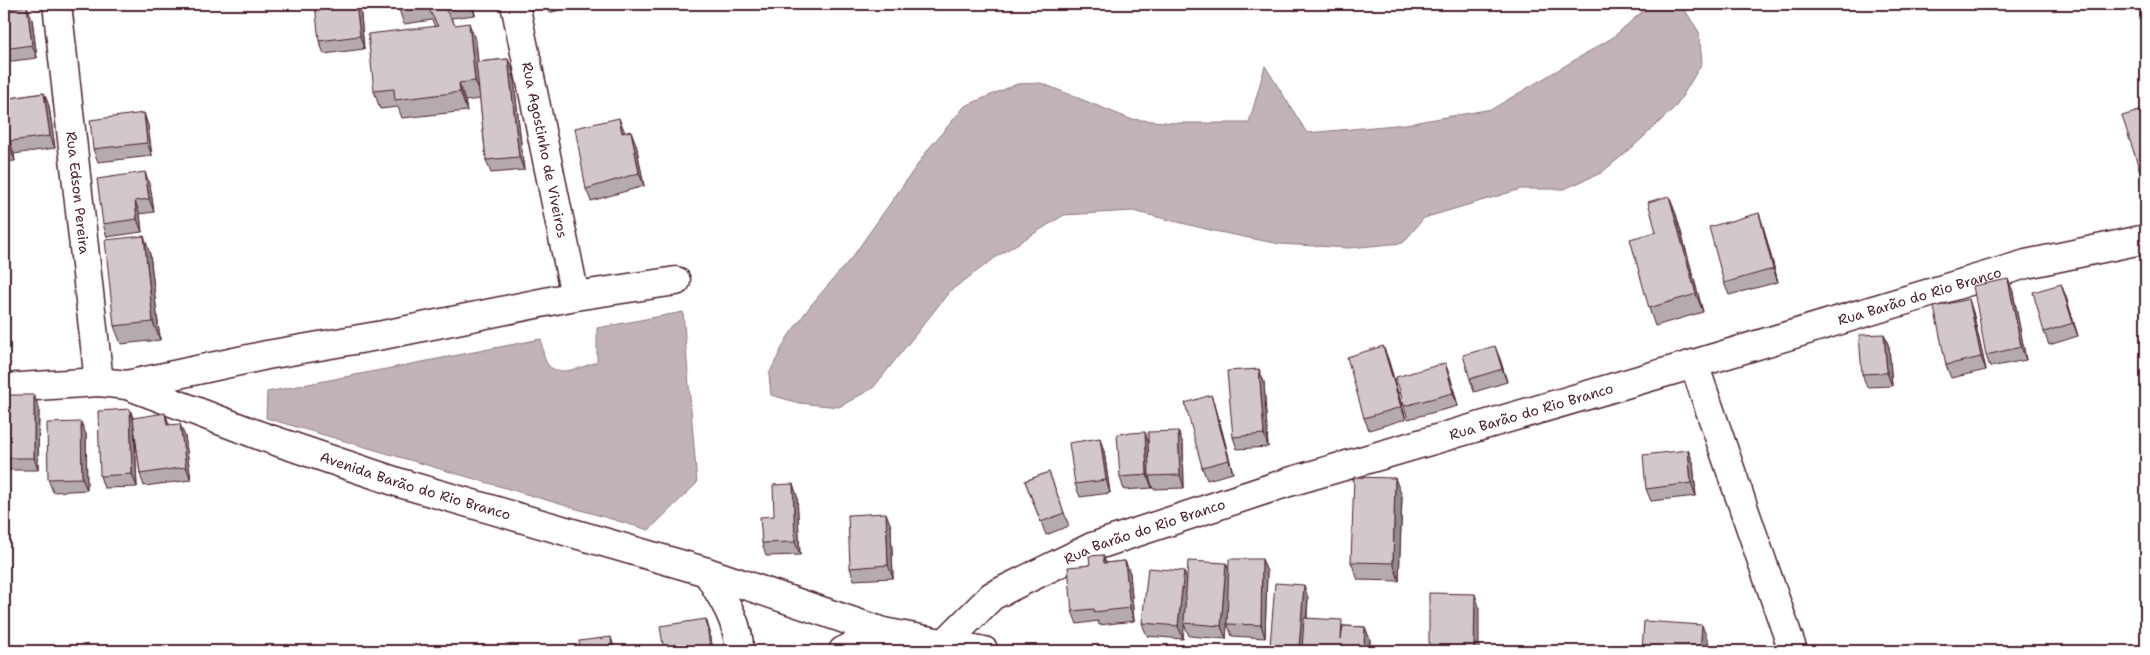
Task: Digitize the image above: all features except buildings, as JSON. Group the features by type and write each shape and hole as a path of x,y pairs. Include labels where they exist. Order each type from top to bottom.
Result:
{"street":[{"name":"Rua Edson Pereira","path":"57,4 99,382"},
{"name":"Rua Agostinho de Viveiros","path":"515,4 576,296"},
{"name":"Rua Barão do Rio Branco","path":"944,644 992,596 1092,547 1289,482 1694,364 2026,264 2146,239"},
{"name":"Avenida Barão do Rio Branco","path":"127,385 267,355 576,296 676,281"},
{"path":"1694,364 1793,651"},
{"name":"Avenida Barão do Rio Branco","path":"4,388 99,382 127,385 261,436 400,484 707,572 884,642"},
{"path":"707,572 731,616 739,644 739,651"},
{"path":"849,648 884,642 944,644 984,651"}],"shaded area":[{"path":"1651,4 1681,4 1699,32 1702,63 1677,105 1634,146 1601,173 1564,189 1521,189 1424,218 1403,243 1349,248 1280,244 1214,231 1133,211 1064,215 999,255 950,291 873,388 839,407 799,403 771,395 769,374 787,338 811,305 853,256 930,147 965,106 1017,84 1041,83 1130,119 1176,123 1249,123 1265,66 1307,133 1406,124 1492,109 1612,38"},
{"path":"683,312 697,483 649,530 266,418 267,392 541,339 545,359 550,367 563,371 577,369 597,362 597,328"}]}
